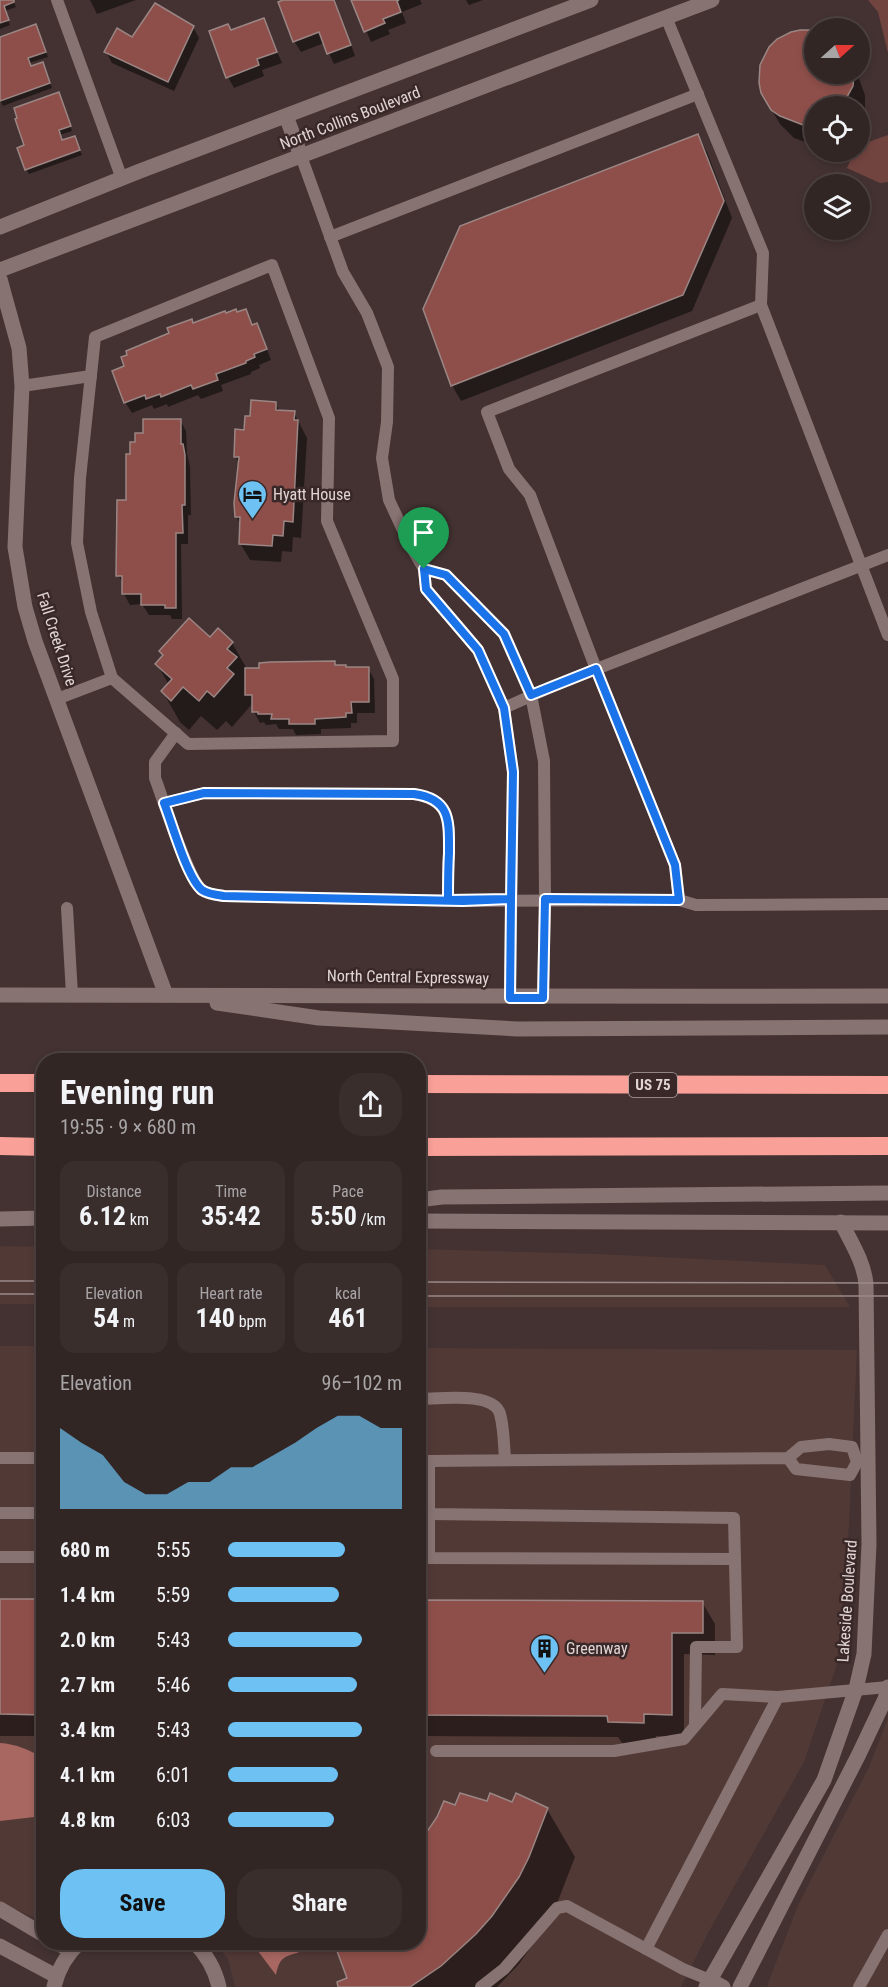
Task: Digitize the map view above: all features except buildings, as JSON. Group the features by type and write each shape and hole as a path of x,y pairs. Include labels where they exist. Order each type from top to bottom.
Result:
{"highway":[{"path":"0,1083 36,1083"},
{"name":"US 75","path":"426,1084 888,1085"},
{"path":"0,1146 36,1146"},
{"path":"426,1147 888,1146"}],"main road":[{"name":"North Collins Boulevard","path":"0,227 591,0"},
{"name":"North Collins Boulevard","path":"0,270 301,156 674,10 712,0"},
{"path":"286,116 301,156"},
{"name":"Fall Creek Drive","path":"0,279 19,348 22,386 15,547 25,607 35,641 166,995"},
{"name":"North Central Expressway","path":"0,995 510,998 888,996"},
{"path":"166,995 319,1018 517,1029 888,1027"},
{"path":"426,1199 888,1193"},
{"path":"0,1219 36,1218"},
{"path":"426,1221 888,1223"},
{"name":"Lakeside Boulevard","path":"713,1985 824,1780 856,1689 864,1654 870,1544 862,1462 866,1284 865,1274 857,1253 841,1222"},
{"path":"740,1987 859,1754 885,1699 888,1687"},
{"path":"0,1909 36,1930"},
{"path":"0,1946 55,1982 73,1950"},
{"path":"202,1950 216,1973 219,1987"}],"lane":[{"path":"57,0 122,179"},
{"path":"674,10 698,94 763,253 761,305 888,635"},
{"path":"330,237 698,94"},
{"path":"301,156 344,272 367,313 388,367 387,422 382,458 389,500 424,569 426,589 478,650 504,708 513,772 510,998"},
{"path":"272,265 329,418 327,521 393,679 393,741 188,744 112,678 91,612 77,543 80,478 91,376 95,337 272,265"},
{"path":"679,900 675,865 596,669 531,495 509,469 487,412 761,305"},
{"path":"22,386 91,376"},
{"path":"504,708 596,669 888,555"},
{"path":"424,569 446,575 504,634 531,695 544,761 543,998"},
{"path":"57,699 112,678"},
{"path":"176,733 155,762 155,778 192,877 204,891 212,894 448,900 679,900 696,905 888,904"},
{"path":"164,803 204,793 429,796 437,801 448,818 448,900"},
{"path":"67,908 72,995"},
{"path":"426,1399 481,1399 495,1405 500,1413 505,1460"},
{"path":"426,1461 788,1458 801,1447 829,1444 852,1447 862,1462 850,1475 796,1469 788,1458"},
{"path":"0,1458 36,1458"},
{"path":"426,1482 429,1558 735,1559"},
{"path":"0,1513 36,1513"},
{"path":"429,1514 734,1518 737,1647 696,1647 695,1725"},
{"path":"0,1557 36,1557"},
{"path":"436,1751 614,1751 684,1739 722,1694 778,1697 888,1687"},
{"path":"646,1949 778,1697"},
{"path":"481,1987 504,1969 556,1908 562,1906 567,1906 713,1985"},
{"path":"860,1987 888,1935"}],"shaded area":[{"path":"868,0 888,0 888,53 878,12"},
{"path":"888,135 888,182 880,183 870,178 870,174 860,174 847,168 850,162 870,162 870,141"},
{"path":"0,1246 36,1247 36,1304 0,1304"},
{"path":"426,1249 597,1254 825,1265 850,1307 426,1307"},
{"path":"0,1346 36,1346 36,1919 0,1902"},
{"path":"426,1348 857,1350 849,1525 837,1664 804,1762 707,1935 681,1987 235,1987 228,1959 221,1950 426,1950"},
{"path":"888,1718 888,1987 767,1986 798,1905 869,1767"},
{"path":"0,1743 23,1748 36,1754 36,1817 0,1821"},
{"path":"257,1950 301,1950 282,1960 276,1975"}],"tram line":[{"path":"0,1281 36,1281"},
{"path":"426,1282 888,1283"},
{"path":"0,1294 36,1294"},
{"path":"426,1296 888,1296"}],"place":[{"name":"Hyatt House","path":"252,520"},
{"name":"Greenway","path":"545,1674"}],"route":[{"path":"424,569 426,589 478,650 504,708 513,772 511,899 463,901 212,894 204,891 192,877 164,803 204,793 429,796 444,809 448,818 448,900 511,899 510,998 543,998 545,899 679,900 675,865 596,669 531,695 504,634 446,575 424,569"}]}
